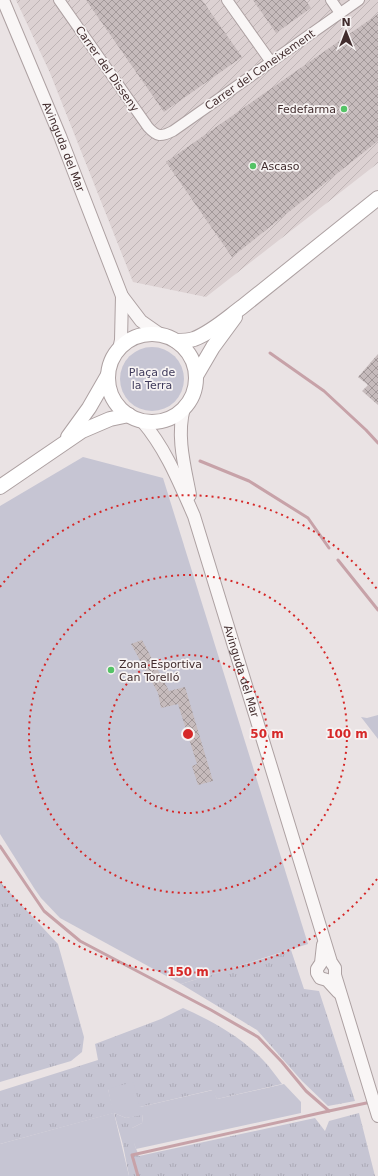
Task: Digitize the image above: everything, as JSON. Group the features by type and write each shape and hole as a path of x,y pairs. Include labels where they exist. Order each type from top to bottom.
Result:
{"main road":[{"path":"176,341 186,341 195,338 242,307 378,198"},
{"path":"196,376 213,347 242,307"},
{"path":"0,487 82,431 110,419 136,418 151,422 165,420 177,414 184,408 193,395 196,376 195,367 185,349 176,341 161,335 147,334 130,340 119,349 112,361 108,375 89,408 62,444"},
{"path":"108,375 112,396 119,407 136,418"}],"street":[{"name":"Avinguda del Mar","path":"3,0 54,122 122,296 141,321 161,335"},
{"name":"Carrer del Disseny","path":"59,0 148,126 158,135"},
{"path":"227,0 271,62"},
{"path":"331,0 340,13"},
{"name":"Carrer del Coneixement","path":"158,135 165,135 173,131 359,0"},
{"name":"Avinguda del Mar","path":"119,349 121,340 122,296"},
{"name":"Avinguda del Mar","path":"184,408 181,419 181,432 184,461 194,516"},
{"name":"Avinguda del Mar","path":"136,418 161,446 171,463 194,516 324,941 326,963"},
{"name":"Avinguda del Mar","path":"326,963 335,968 331,977 320,978 318,966 326,963"},
{"name":"Avinguda del Mar","path":"331,977 340,994 377,1113"}],"shaded area":[{"path":"16,0 378,0 378,163 206,297 133,282 50,73"}],"green space":[{"name":"Plaça de la Terra","path":"152,347 170,353 178,361 184,379 178,397 170,405 152,411 134,405 126,397 120,379 126,361 134,353"},
{"name":"Zona Esportiva Can Torelló","path":"83,457 163,478 308,944 181,984 60,918 41,898 0,834 0,506"},
{"path":"378,715 378,739 361,717 367,718"},
{"path":"0,882 58,944 84,1037 82,1052 71,1061 0,1082"},
{"path":"291,950 304,989 319,991 355,1101 328,1106 302,1081 257,1030 181,984"},
{"path":"183,1008 235,1036 266,1063 282,1084 217,1099 212,1090 140,1107 108,1089 114,1113 0,1144 0,1091 98,1060 95,1044 161,1019"},
{"path":"133,1082 140,1107 213,1090 217,1099 284,1084 301,1102 301,1113 136,1149 130,1131 132,1128 142,1123 143,1115 126,1118 114,1113 129,1176 0,1176 0,1144 113,1113 108,1089"},
{"path":"114,1113 126,1118 143,1114 142,1123 132,1128 135,1146 139,1156 315,1118 325,1131 329,1121 359,1113 375,1176 129,1176 123,1145"}],"building":[{"path":"86,0 202,0 242,57 164,112"},
{"path":"253,0 305,0 311,8 276,33"},
{"name":"Ascaso","path":"378,14 378,141 232,257 166,162"},
{"path":"378,354 378,405 362,391 368,385 358,377"},
{"path":"142,640 169,691 185,687 213,781 198,785 192,766 197,764 178,704 161,708 158,693 131,644"}],"waterway":[{"path":"270,353 324,391 378,443"},
{"path":"200,461 249,481 308,518 329,548"},
{"path":"338,560 378,610"},
{"path":"0,846 44,911 80,941 211,1010 258,1037 282,1062 306,1091 329,1111 371,1102"},
{"path":"138,1176 132,1155 329,1111"}],"place":[{"name":"Fedefarma","path":"344,109"},
{"name":"Ascaso","path":"253,166"},
{"name":"Zona Esportiva Can Torelló","path":"111,670"}]}
